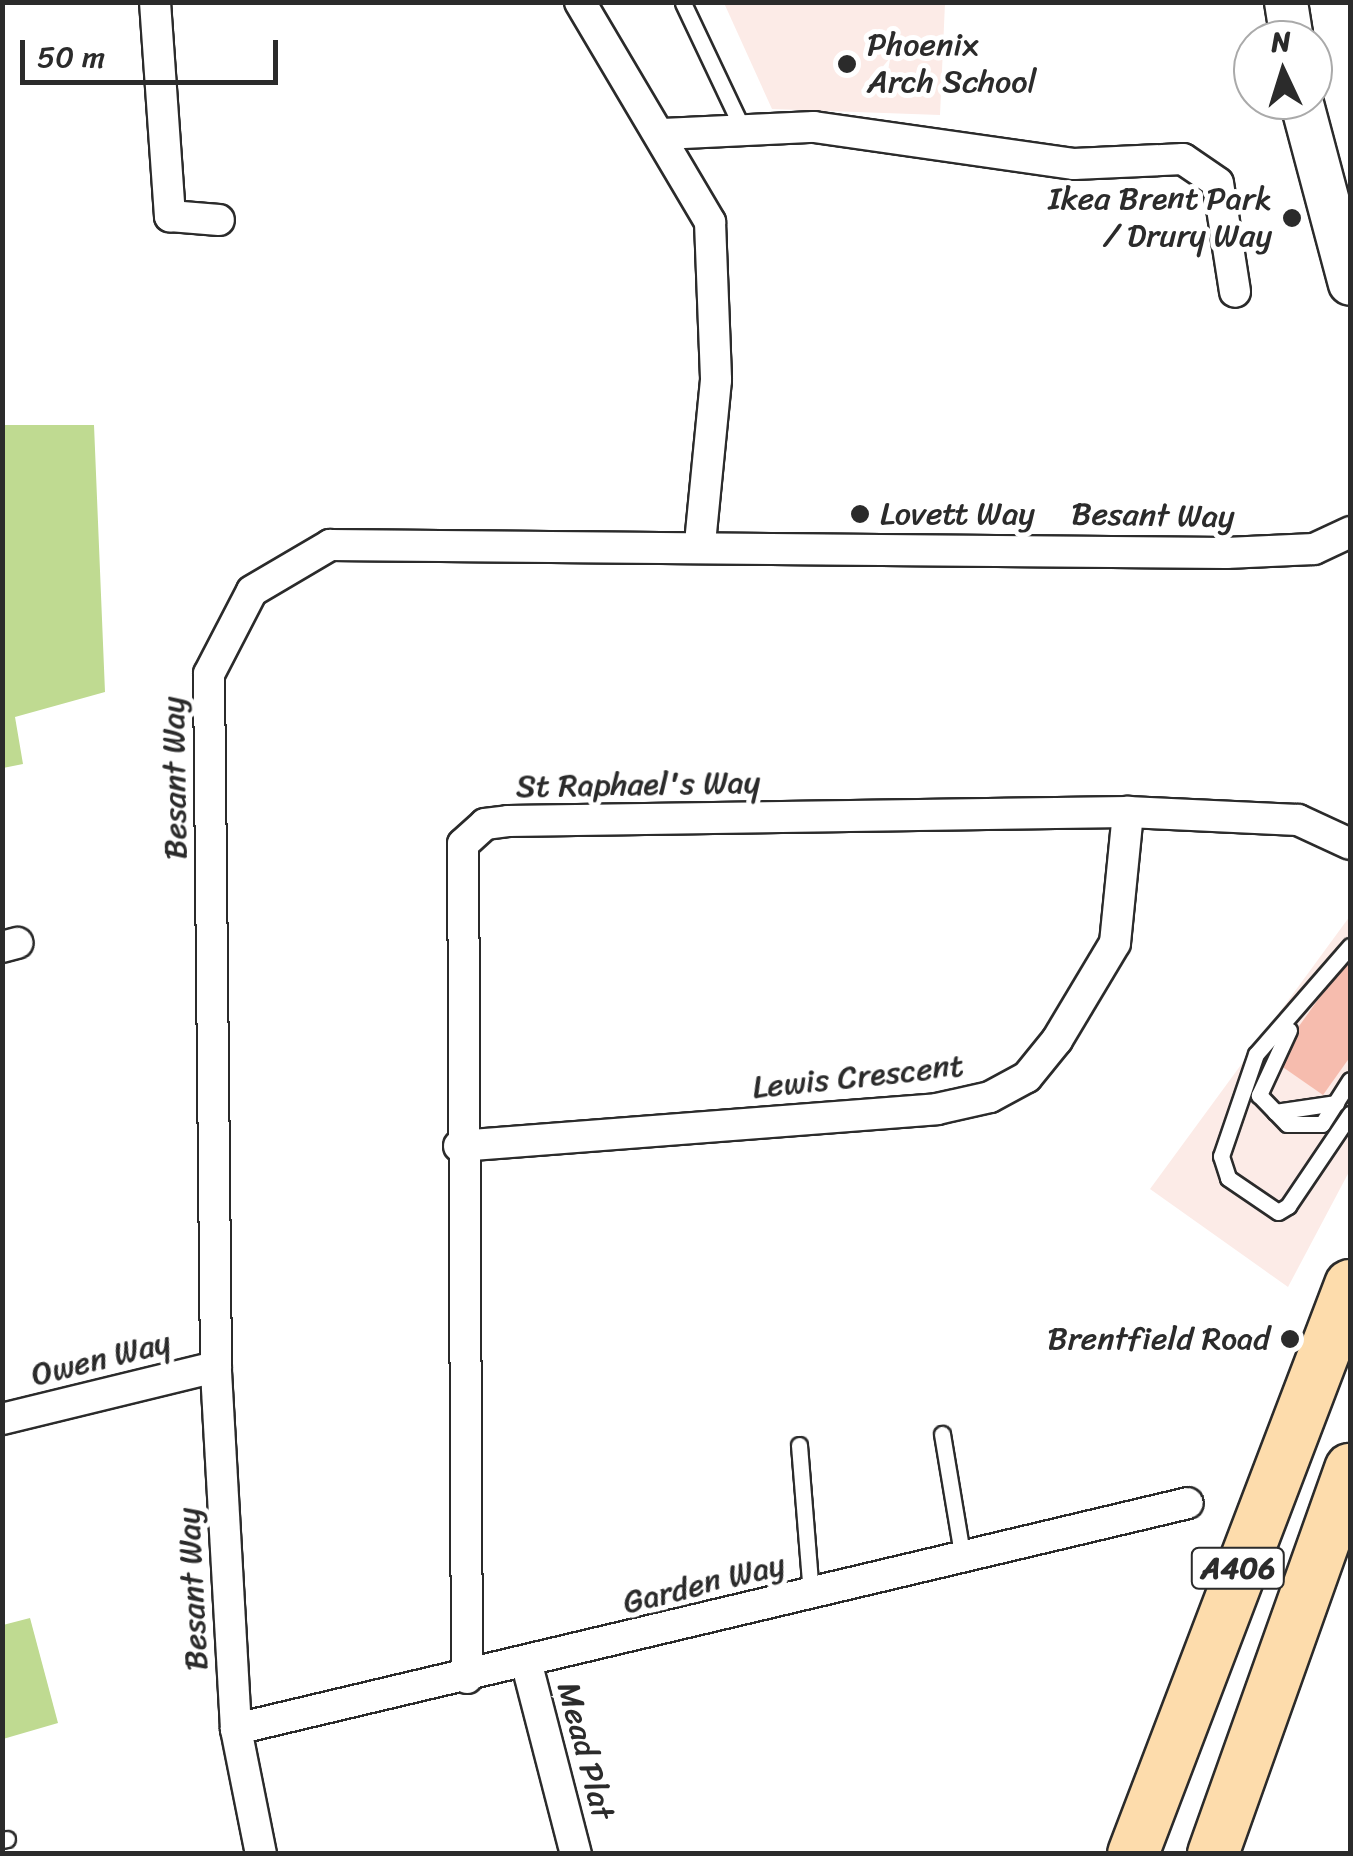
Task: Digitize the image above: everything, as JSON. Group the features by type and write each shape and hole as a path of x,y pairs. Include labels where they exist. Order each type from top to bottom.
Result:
{"highway":[{"name":"A406","path":"1133,1854 1350,1285"},
{"name":"A406","path":"1213,1854 1350,1468"}],"main road":[{"path":"1306,120 1350,284"}],"street":[{"path":"155,2 172,219 219,220"},
{"path":"580,2 663,134 710,222 716,380 700,543"},
{"path":"663,134 814,127 1074,164 1183,159 1218,183 1235,292"},
{"name":"Besant Way","path":"261,1854 236,1729 216,1368 209,674 252,591 330,546 700,543 1226,553 1314,549 1350,532"},
{"name":"St Raphael's Way","path":"468,1678 459,1146 460,868 464,844 484,824 1128,812 1298,820 1350,844"},
{"name":"Lewis Crescent","path":"459,1146 937,1109 990,1097 1027,1077 1057,1040 1114,943 1128,812"},
{"name":"Owen Way","path":"2,1419 216,1368"},
{"name":"Garden Way","path":"236,1729 527,1665 962,1554 1188,1502"},
{"name":"Mead Plat","path":"527,1665 576,1854"}],"lane":[{"path":"683,3 743,130"},
{"path":"1350,946 1256,1054 1221,1156 1228,1178 1278,1212 1288,1206 1350,1114"},
{"path":"1326,975 1267,1060 1259,1095 1275,1112 1336,1103 1350,1080"},
{"path":"942,1434 962,1554"},
{"path":"799,1446 811,1592"}],"shaded area":[{"name":"Phoenix Arch School","path":"724,3 945,3 940,115 772,109"},
{"path":"1350,916 1350,1170 1288,1287 1150,1189"}],"green space":[{"path":"3,425 94,425 105,692 15,717 23,764 3,768"},
{"path":"30,1618 58,1723 3,1739 3,1625"}],"building":[{"path":"1350,955 1350,1057 1323,1095 1274,1061"}],"place":[{"name":"Phoenix Arch School","path":"847,64"},
{"name":"Ikea Brent Park / Drury Way","path":"1292,218"},
{"name":"Lovett Way","path":"860,514"},
{"name":"Brentfield Road","path":"1290,1339"}]}
